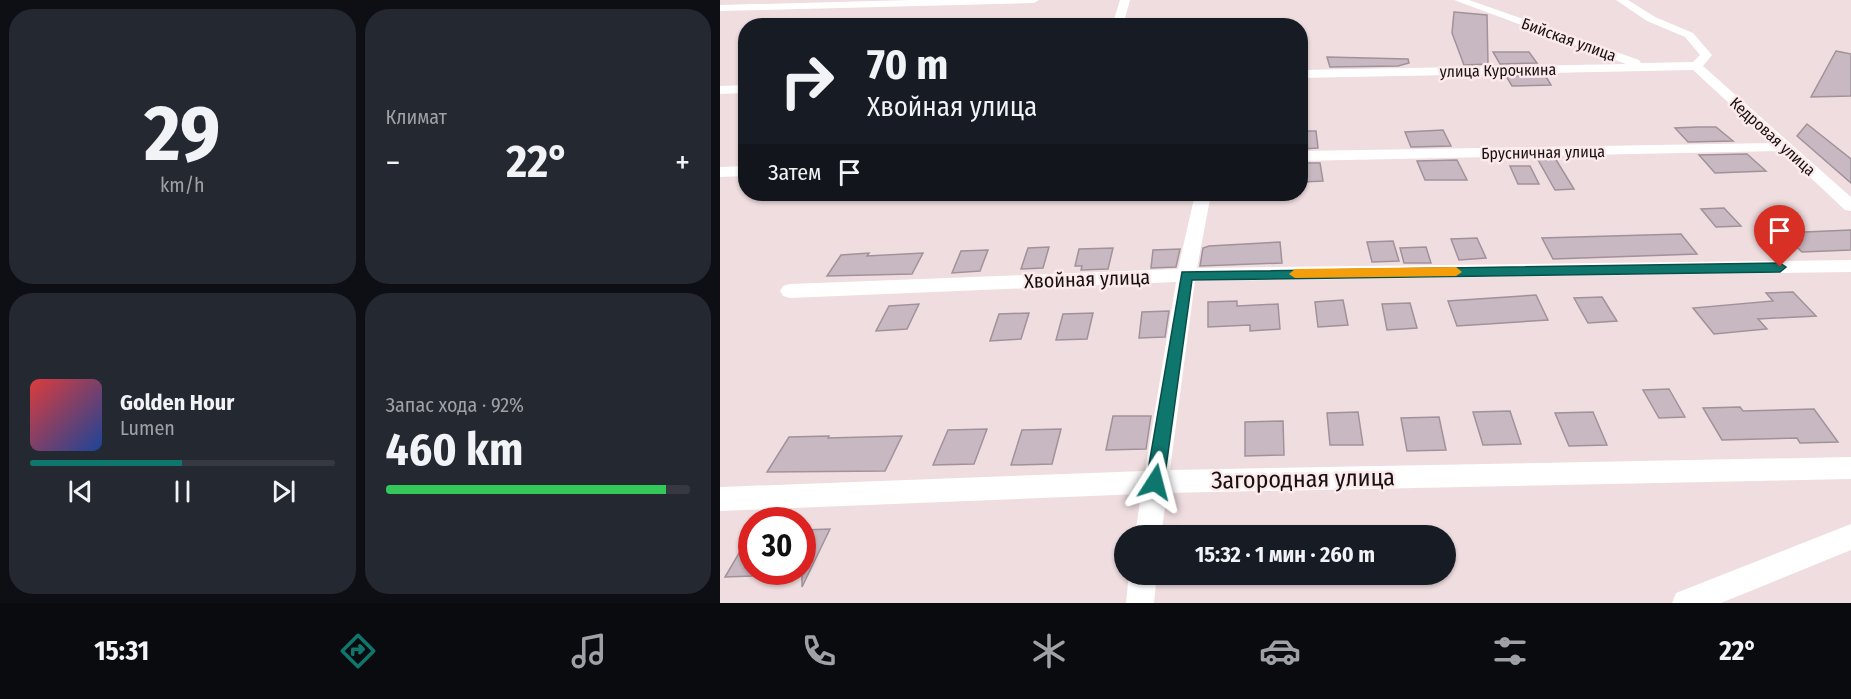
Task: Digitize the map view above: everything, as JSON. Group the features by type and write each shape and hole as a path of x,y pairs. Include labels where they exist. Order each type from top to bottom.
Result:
{"street":[{"path":"720,8 1034,0"},
{"path":"1119,18 1125,0"},
{"name":"Бийская улица","path":"1459,0 1645,67"},
{"path":"1621,0 1651,19 1689,35 1706,55 1696,66"},
{"name":"улица Курочкина","path":"1308,74 1696,66"},
{"name":"Кедровая улица","path":"1696,66 1851,206"},
{"path":"720,90 738,89"},
{"name":"Брусничная улица","path":"1308,156 1785,147"},
{"path":"720,172 738,171"},
{"path":"1149,525 1186,276 1202,201"},
{"name":"Хвойная улица","path":"790,291 1186,276 1851,266"},
{"name":"Загородная улица","path":"720,499 1155,482 1851,468"},
{"path":"1686,603 1851,537"},
{"path":"1140,603 1142,585"}],"building":[{"path":"1454,12 1487,15 1488,64 1464,65 1452,33"},
{"path":"1836,51 1851,54 1851,96 1811,97"},
{"path":"1493,52 1529,52 1537,63 1500,64"},
{"path":"1327,57 1408,59 1409,63 1398,66 1330,67"},
{"path":"1545,75 1551,85 1512,86 1506,76"},
{"path":"1807,124 1851,159 1851,183 1797,136"},
{"path":"1716,127 1733,141 1688,142 1675,128"},
{"path":"1443,130 1451,146 1411,147 1405,132"},
{"path":"1308,131 1316,131 1318,148 1308,149"},
{"path":"1747,154 1766,171 1715,173 1699,155"},
{"path":"1537,158 1555,158 1574,189 1555,190"},
{"path":"1457,160 1467,180 1425,180 1417,161"},
{"path":"1308,163 1320,163 1323,181 1308,182"},
{"path":"1510,166 1530,166 1539,184 1518,184"},
{"path":"1724,208 1741,226 1716,227 1701,209"},
{"path":"1851,230 1851,250 1802,252 1782,233"},
{"path":"1681,234 1697,254 1553,259 1542,238"},
{"path":"1477,238 1486,258 1459,260 1451,239"},
{"path":"1393,241 1399,261 1372,262 1367,242"},
{"path":"1280,242 1282,263 1200,266 1203,248 1209,246"},
{"path":"1049,247 1043,268 1021,269 1028,248"},
{"path":"1426,247 1431,263 1404,263 1400,248"},
{"path":"1113,248 1108,269 1081,270 1082,266 1075,266 1079,249"},
{"path":"1180,249 1176,267 1151,268 1153,250"},
{"path":"988,250 980,271 952,273 961,251"},
{"path":"869,253 867,256 923,253 912,274 827,276 841,255"},
{"path":"1793,292 1816,316 1758,319 1767,329 1714,334 1693,308 1773,301 1766,293"},
{"path":"1536,295 1548,320 1457,326 1448,301"},
{"path":"1602,297 1617,321 1588,323 1574,298"},
{"path":"1343,300 1348,325 1318,327 1315,302"},
{"path":"1237,301 1237,306 1278,304 1280,329 1250,331 1250,325 1208,327 1208,302"},
{"path":"1410,303 1417,328 1387,330 1382,304"},
{"path":"919,304 907,329 876,331 889,306"},
{"path":"1169,311 1165,337 1139,338 1142,312"},
{"path":"1029,313 1021,339 990,341 999,314"},
{"path":"1093,313 1087,339 1056,340 1063,314"},
{"path":"1669,389 1685,417 1659,418 1643,390"},
{"path":"1740,407 1743,411 1814,409 1838,442 1800,443 1797,438 1722,440 1703,408"},
{"path":"1510,411 1521,444 1483,445 1473,412"},
{"path":"1358,412 1363,445 1330,445 1327,413"},
{"path":"1593,412 1607,445 1569,446 1555,413"},
{"path":"1113,416 1151,416 1146,449 1106,450"},
{"path":"1439,417 1446,450 1407,451 1401,418"},
{"path":"1283,421 1284,455 1245,456 1245,422"},
{"path":"987,429 974,464 933,465 948,430"},
{"path":"1061,429 1052,464 1011,465 1022,430"},
{"path":"829,436 828,438 902,436 885,471 767,472 789,437"},
{"path":"830,529 816,558 816,530"},
{"path":"738,555 738,577 725,577"}],"slow traffic":[{"path":"1295,274 1456,272"}],"route":[{"path":"1155,482 1186,276 1780,267"}]}
